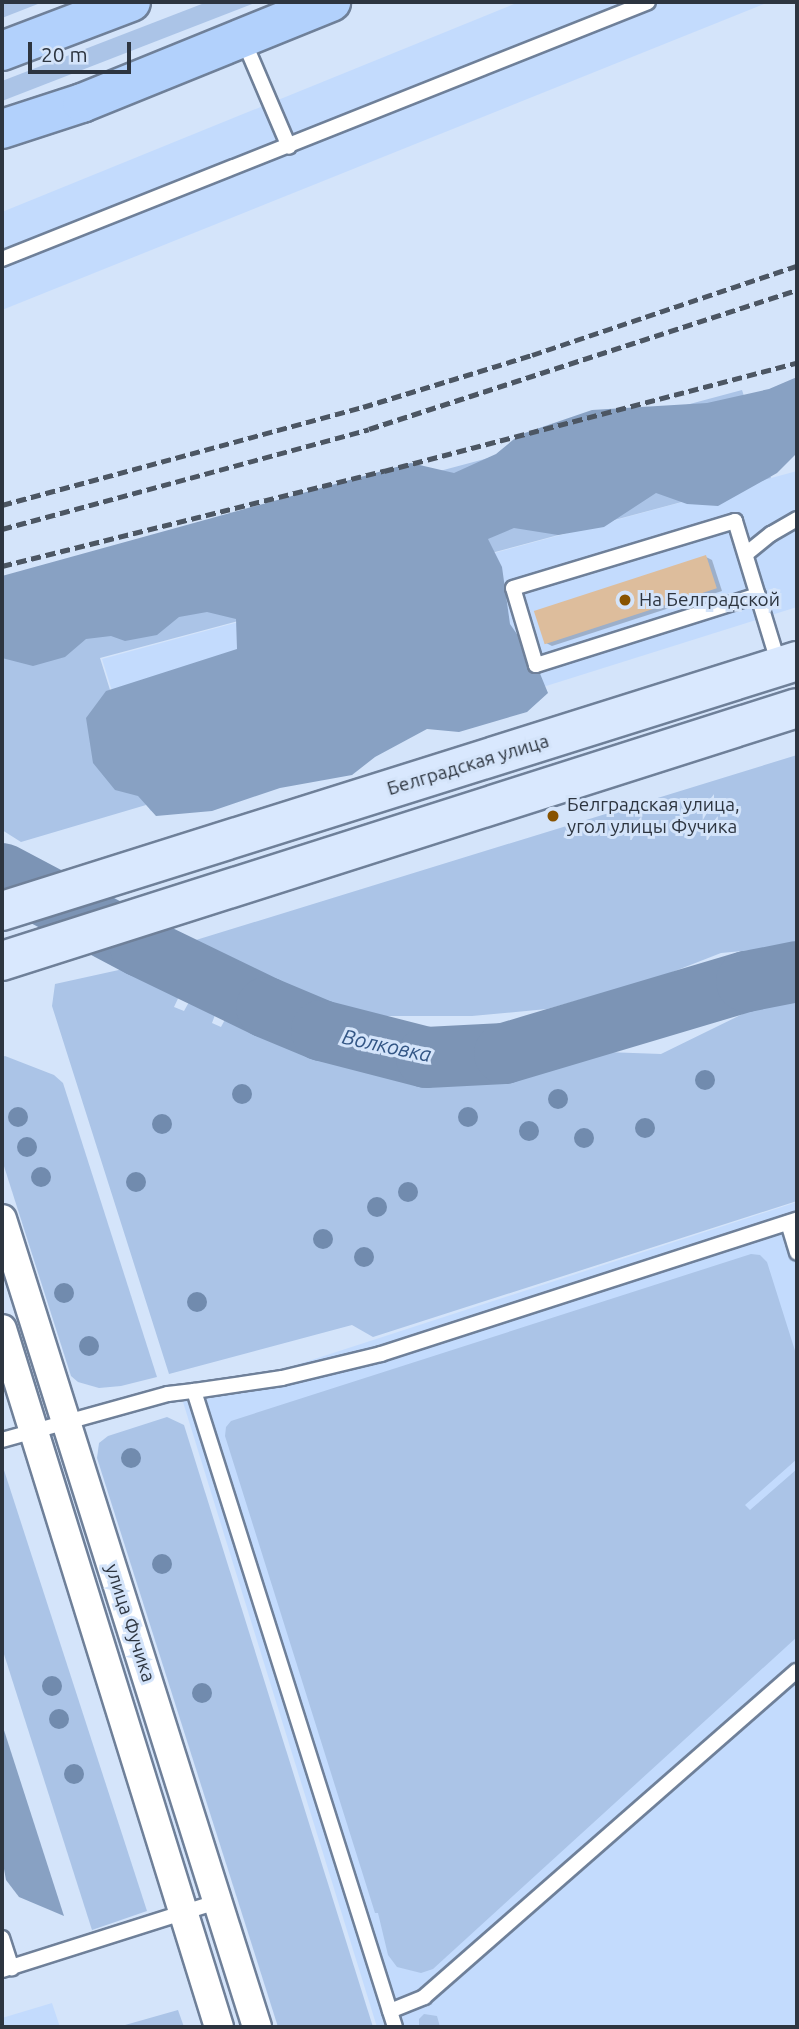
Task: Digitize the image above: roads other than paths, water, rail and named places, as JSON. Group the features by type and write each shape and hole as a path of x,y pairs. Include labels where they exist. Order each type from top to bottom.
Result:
{"main road":[{"path":"2,51 131,2"},
{"path":"2,130 82,103 331,2"}],"street":[{"name":"Белградская улица","path":"2,911 789,663"},
{"path":"2,961 797,708"},
{"name":"улица Фучика","path":"2,1219 257,2027"},
{"name":"улица Фучика","path":"2,1329 219,2027"}],"lane":[{"path":"2,259 648,2"},
{"path":"243,38 289,147"},
{"path":"746,554 771,534 797,519"},
{"path":"758,595 537,665 513,588 735,521 758,595 789,663"},
{"path":"2,1440 168,1394 282,1378 381,1354 792,1222 797,1253"},
{"path":"194,1391 395,2027"},
{"path":"390,2011 424,1997 797,1671"},
{"path":"2,1938 7,1969 218,1902"}],"waterway":[{"name":"Волковка","path":"2,873 140,946 266,1007 321,1030 426,1057 504,1053 746,981 797,971"}],"railway":[{"path":"2,505 363,407 532,355 797,266"},
{"path":"2,529 369,429 797,290"},
{"path":"2,566 384,471 797,363"}],"place":[{"name":"На Белградской","path":"625,600"},
{"name":"Белградская улица, угол улицы Фучика","path":"553,816"}]}
